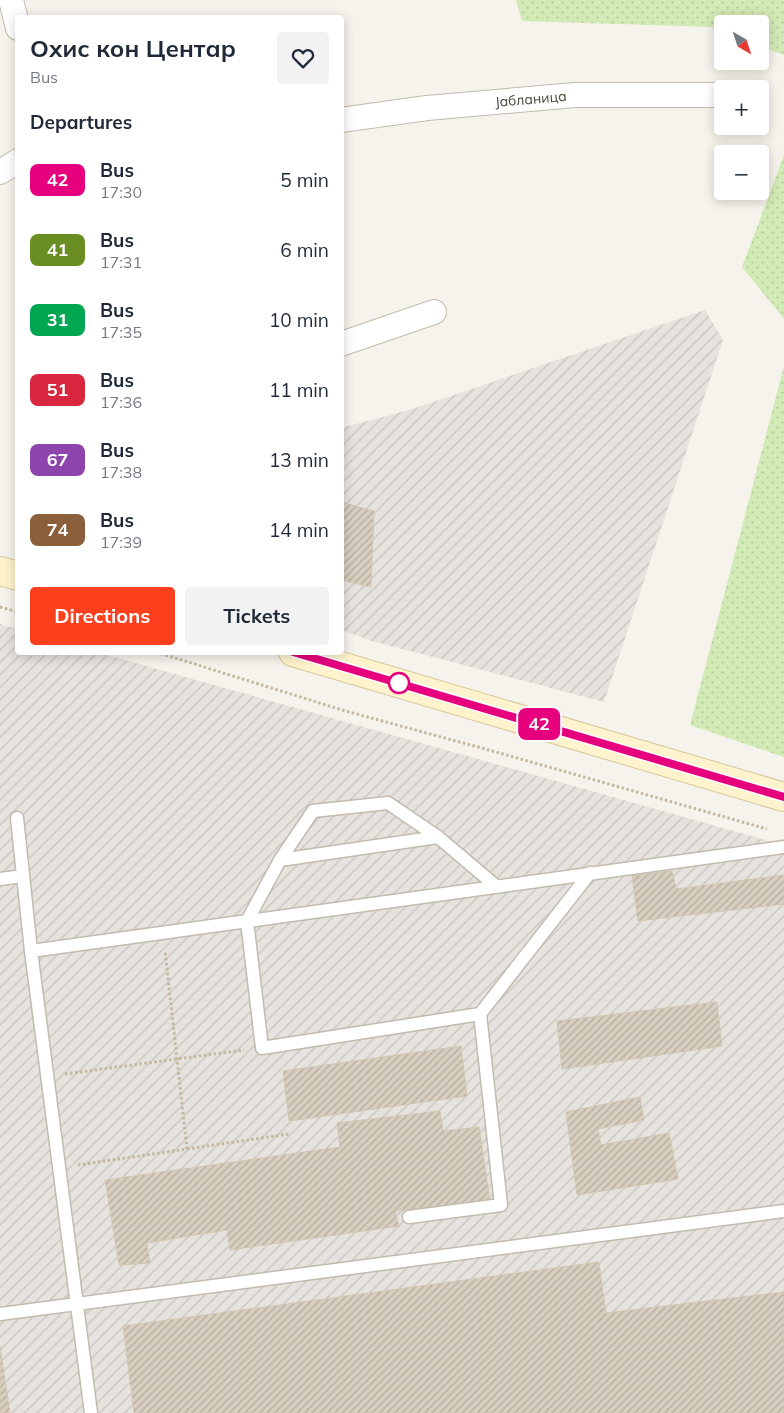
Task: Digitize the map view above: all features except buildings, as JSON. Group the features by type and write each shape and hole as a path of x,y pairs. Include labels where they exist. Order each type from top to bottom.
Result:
{"main road":[{"path":"0,571 15,575"},
{"path":"303,655 784,797"}],"street":[{"path":"11,0 15,16"},
{"name":"Јабланица","path":"344,120 427,108 575,95 714,95"},
{"path":"0,172 15,163"},
{"path":"344,343 434,312"}],"lane":[{"path":"496,886 438,837 388,803 313,811 280,860 247,921 262,1048 480,1014 590,873"},
{"path":"17,818 31,951 91,1413"},
{"path":"280,860 438,837"},
{"path":"31,951 784,847"},
{"path":"0,879 23,876"},
{"path":"409,1217 501,1205 480,1014"},
{"path":"0,1314 784,1211"}],"path":[{"path":"0,607 15,611"},
{"path":"166,655 342,710 768,830"},
{"path":"164,933 187,1149"},
{"path":"47,1076 262,1048"},
{"path":"59,1168 289,1134"}],"shaded area":[{"path":"705,310 723,340 604,702 372,641 344,631 344,427 412,409"},
{"path":"0,624 15,628 15,655 107,655 784,845 784,1413 0,1413"}],"green space":[{"path":"516,0 784,0 784,55 769,49 769,15 714,15 714,28 522,21"},
{"path":"784,155 784,319 742,267 767,200 769,200 769,195"},
{"path":"784,366 784,757 690,725"}],"bus line":[{"name":"42","path":"303,655 784,797"}]}
